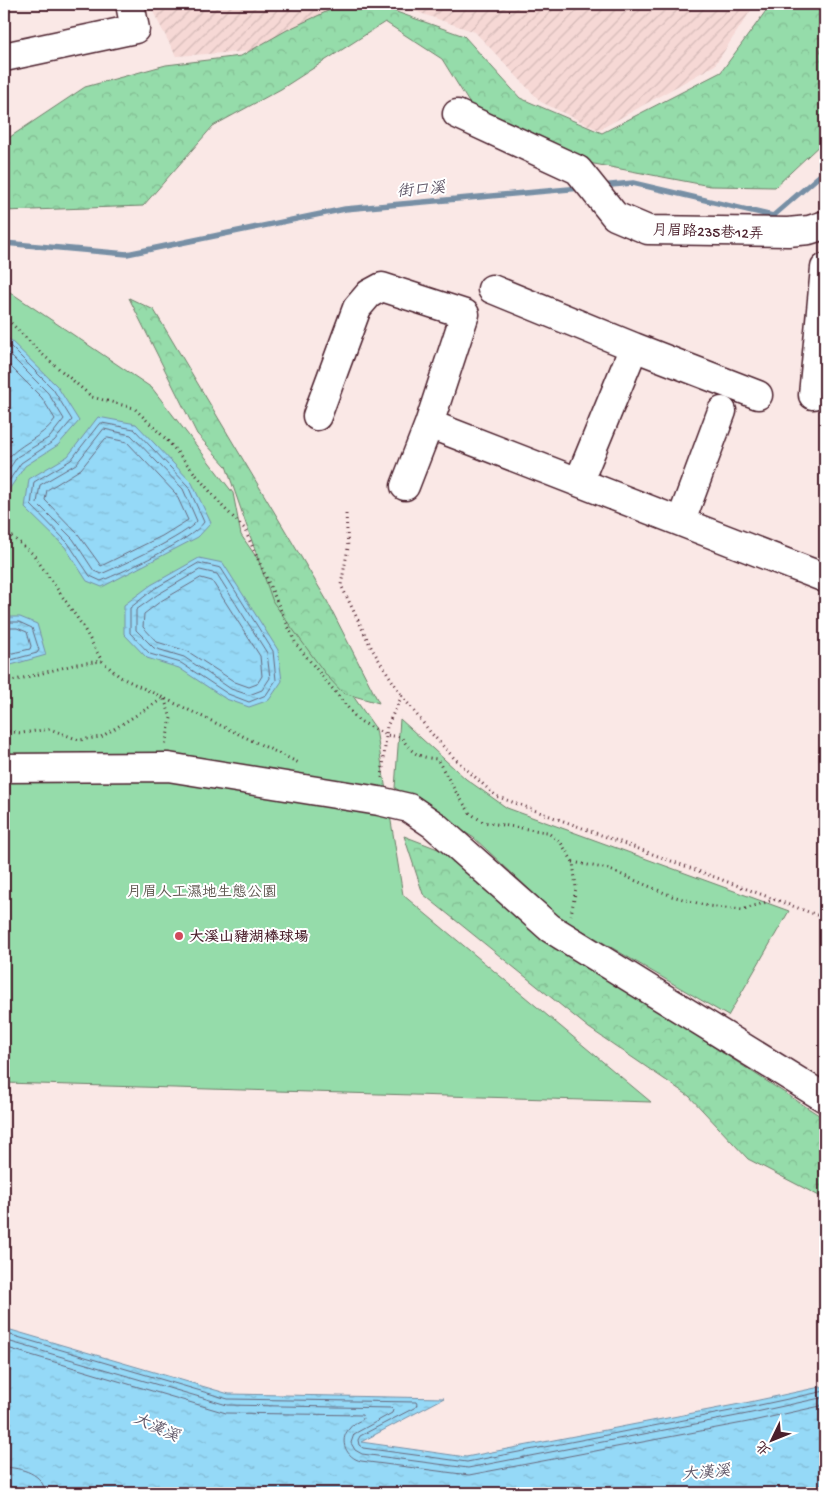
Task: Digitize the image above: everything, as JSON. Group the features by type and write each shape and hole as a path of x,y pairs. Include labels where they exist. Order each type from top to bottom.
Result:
{"street":[{"path":"4,57 133,16"},
{"name":"月眉路235巷12弄","path":"456,114 578,170 614,216 648,230 788,232 809,230 825,225"},
{"path":"813,395 825,268"},
{"path":"317,416 357,308 369,294 382,286 465,314 429,424 405,486"},
{"path":"492,289 634,348 758,394"},
{"path":"579,481 634,348"},
{"path":"681,521 722,411"},
{"path":"429,424 825,578"},
{"path":"4,768 168,767 379,801 409,808 434,825 550,928 825,1098"}],"path":[{"path":"4,316 42,354 92,397 134,408 167,440 223,507 244,528 296,644 358,720 386,735 401,736 408,748 421,758 437,759 470,813 483,822 547,832 561,843 573,862 576,888 570,914 577,945"},
{"path":"346,514 348,548 341,585 372,649 402,696 431,733 455,759 496,796 825,918"},
{"path":"4,530 33,554 82,624 102,661 120,677 307,766"},
{"path":"4,683 77,664 102,661"},
{"path":"379,801 386,735 388,726 402,696"},
{"path":"4,732 22,733 50,729 79,740 101,737 164,698"},
{"path":"160,767 171,718 164,698"},
{"path":"573,862 608,869 672,896 708,906 742,910 776,899"}],"shaded area":[{"path":"149,4 341,4 299,48 176,56"},
{"path":"394,4 755,4 715,65 599,130 541,102 475,32"}],"green space":[{"path":"343,4 374,4 464,36 520,98 602,133 721,72 771,4 825,4 825,42 820,50 825,60 825,140 775,187 710,186 589,163 473,109 442,59 385,22 281,89 213,126 143,206 4,211 4,141 85,87 166,65 241,56 287,30"},
{"name":"月眉人工濕地生態公園","path":"4,288 152,388 233,493 241,535 376,729 403,895 651,1102 4,1083"},
{"path":"129,298 154,310 326,599 379,703 343,693 327,676 273,602 226,466 197,434"},
{"path":"400,719 466,779 507,808 789,911 728,1016 558,916 474,838 395,788"},
{"path":"404,836 443,851 524,924 825,1119 825,1199 748,1159 689,1096 589,1028 423,894"}],"water":[{"path":"4,334 57,386 79,421 58,445 25,466 6,494 4,494"},
{"path":"98,417 136,424 192,483 211,523 198,537 102,587 87,581 65,547 25,508 29,479 68,456"},
{"path":"199,558 223,563 278,650 282,681 269,700 249,707 226,699 179,668 147,658 124,634 124,605 151,585"},
{"path":"4,617 20,617 37,624 46,655 4,667"},
{"name":"大漢溪","path":"4,1328 229,1394 444,1398 361,1442 466,1457 825,1386 825,1493 35,1493 4,1485"}],"waterway":[{"name":"街口溪","path":"600,186 633,183 773,216 825,171"},
{"name":"街口溪","path":"4,243 127,254 345,209 581,188"}],"place":[{"name":"大溪山豬湖棒球場","path":"179,936"}]}
